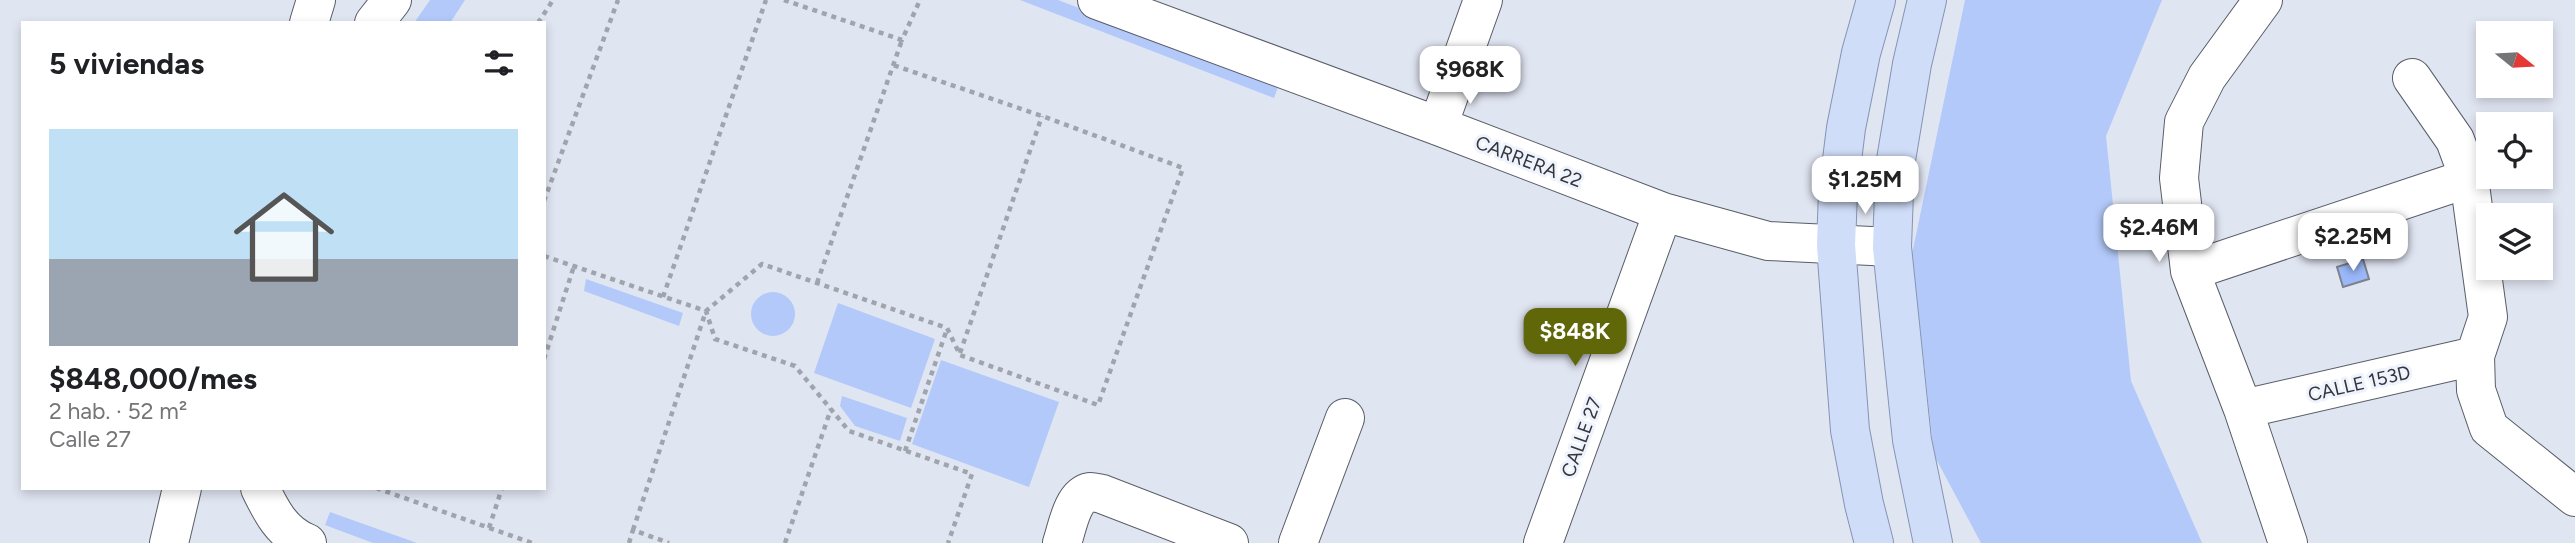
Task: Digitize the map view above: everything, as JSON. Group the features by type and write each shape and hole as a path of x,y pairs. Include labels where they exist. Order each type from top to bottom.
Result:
{"main road":[{"path":"1874,543 1850,429 1836,245 1838,192 1846,128 1861,53 1876,0"},
{"path":"1927,0 1912,64 1895,166 1892,247 1912,440 1933,543"}],"street":[{"path":"310,21 316,0"},
{"path":"376,21 392,0"},
{"name":"CARRERA 22","path":"1097,0 1438,125 1663,212 1768,241 1892,247"},
{"path":"1438,125 1483,0"},
{"path":"2263,0 2207,77 2184,122 2179,178 2190,271 2244,409 2288,543"},
{"path":"2412,78 2455,140 2469,178 2488,317 2475,356 2476,390 2489,428 2573,490"},
{"path":"2190,271 2469,178"},
{"name":"CALLE 27","path":"1543,543 1663,212"},
{"name":"CALLE 153D","path":"2244,409 2475,356"},
{"path":"1298,543 1345,418"},
{"path":"169,543 182,490"},
{"path":"261,490 273,516 295,538 307,543"},
{"path":"1062,543 1080,496 1090,492 1102,494 1229,543"}],"path":[{"path":"539,21 553,0"},
{"path":"546,196 618,0"},
{"path":"663,297 766,0"},
{"path":"784,0 902,40"},
{"path":"817,283 902,40 920,0"},
{"path":"629,543 706,311 762,264 947,328 960,355 1098,405 1182,169 1042,116 893,65"},
{"path":"960,355 1042,116"},
{"path":"546,257 706,311"},
{"path":"546,353 574,266"},
{"path":"706,311 715,339 795,366 849,431 972,474 948,543"},
{"path":"905,451 947,328"},
{"path":"785,543 831,409"},
{"path":"382,490 532,543"},
{"path":"489,528 501,490"},
{"path":"633,530 669,543"}],"shaded area":[{"path":"430,0 465,0 451,21 415,21"},
{"path":"1020,0 1058,0 1279,84 1274,98"},
{"path":"1965,0 2162,0 2106,136 2131,381 2202,543 1981,543 1934,455 1912,254"},
{"path":"586,279 683,313 679,326 584,291"},
{"path":"773,292 788,299 795,314 788,329 773,336 758,329 751,314 758,299"},
{"path":"838,303 935,339 911,408 814,373"},
{"path":"941,360 1059,402 1029,487 912,444"},
{"path":"842,396 907,418 900,441 855,426 840,406"},
{"path":"330,512 417,543 373,543 325,525"}],"building":[{"path":"2363,259 2369,279 2343,287 2337,267"}]}
